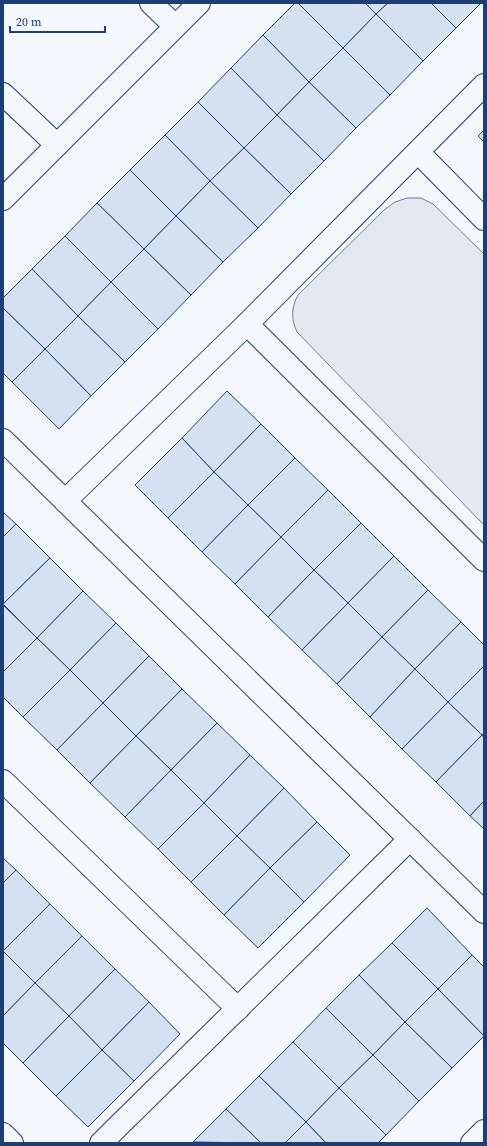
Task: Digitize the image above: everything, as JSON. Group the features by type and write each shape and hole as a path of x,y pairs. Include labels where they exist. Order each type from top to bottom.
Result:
{"street":[{"path":"151,3 175,26"},
{"path":"3,199 199,3"},
{"path":"65,501 247,324 484,85"},
{"path":"3,94 57,145"},
{"path":"418,152 484,219"},
{"path":"247,324 484,560"},
{"path":"3,440 484,912"},
{"path":"3,781 238,1009"},
{"path":"101,1143 410,839"},
{"path":"472,1143 484,1131"},
{"path":"3,1134 12,1143"}],"shaded area":[{"path":"407,198 421,198 433,204 484,254 484,525 297,332 294,323 293,309 298,295 384,210 395,202"}],"building":[{"path":"295,3 298,3 343,48 309,82 263,35"},
{"path":"298,3 365,3 376,14 343,48"},
{"path":"365,3 388,3 376,14"},
{"path":"388,3 431,3 456,28 423,61 376,14"},
{"path":"431,3 481,3 456,28"},
{"path":"376,14 423,61 390,95 343,48"},
{"path":"263,35 309,82 277,115 231,68"},
{"path":"343,48 390,95 356,128 309,82"},
{"path":"231,68 277,115 244,148 198,102"},
{"path":"309,82 356,128 324,161 277,115"},
{"path":"198,102 244,148 210,181 165,135"},
{"path":"277,115 324,161 291,194 244,148"},
{"path":"484,130 484,142 478,136"},
{"path":"165,135 210,181 176,216 130,170"},
{"path":"244,148 291,194 258,228 210,181"},
{"path":"130,170 176,216 144,249 97,203"},
{"path":"210,181 258,228 223,262 176,216"},
{"path":"97,203 144,249 111,282 65,236"},
{"path":"176,216 223,262 191,295 144,249"},
{"path":"65,236 111,282 78,316 32,269"},
{"path":"144,249 191,295 158,329 111,282"},
{"path":"32,269 78,316 45,349 3,308 3,298"},
{"path":"111,282 158,329 125,362 78,316"},
{"path":"3,308 45,349 12,382 3,373"},
{"path":"78,316 125,362 91,396 45,349"},
{"path":"45,349 91,396 59,429 12,382"},
{"path":"227,391 261,424 214,472 182,438"},
{"path":"261,424 295,458 248,505 214,472"},
{"path":"182,438 214,472 168,518 135,485"},
{"path":"295,458 328,490 281,537 248,505"},
{"path":"214,472 248,505 202,552 168,518"},
{"path":"328,490 361,523 314,570 281,537"},
{"path":"248,505 281,537 235,584 202,552"},
{"path":"3,512 16,524 3,537"},
{"path":"361,523 394,556 348,603 314,570"},
{"path":"16,524 50,558 3,604 3,537"},
{"path":"281,537 314,570 268,617 235,584"},
{"path":"394,556 428,590 382,637 348,603"},
{"path":"50,558 83,591 37,638 3,604"},
{"path":"314,570 348,603 302,650 268,617"},
{"path":"428,590 461,622 415,669 382,637"},
{"path":"83,591 116,623 70,670 37,638"},
{"path":"348,603 382,637 337,684 302,650"},
{"path":"3,605 37,638 3,672"},
{"path":"461,622 484,645 484,666 448,702 415,669"},
{"path":"116,623 149,656 103,703 70,670"},
{"path":"382,637 415,669 370,717 337,684"},
{"path":"37,638 70,670 23,717 3,697 3,672"},
{"path":"149,656 182,689 136,736 103,703"},
{"path":"484,666 484,733 482,735 448,702"},
{"path":"415,669 448,702 402,749 370,717"},
{"path":"70,670 103,703 57,750 23,717"},
{"path":"182,689 217,723 171,770 136,736"},
{"path":"448,702 482,735 436,782 402,749"},
{"path":"103,703 136,736 90,783 57,750"},
{"path":"217,723 250,755 204,803 171,770"},
{"path":"482,735 484,738 484,801 470,816 436,782"},
{"path":"136,736 171,770 125,817 90,783"},
{"path":"250,755 284,788 237,836 204,803"},
{"path":"171,770 204,803 158,849 125,817"},
{"path":"284,788 317,822 270,868 237,836"},
{"path":"484,801 484,829 470,816"},
{"path":"204,803 237,836 191,882 158,849"},
{"path":"317,822 350,855 304,902 270,868"},
{"path":"237,836 270,868 224,915 191,882"},
{"path":"3,858 16,870 3,883"},
{"path":"270,868 304,902 258,948 224,915"},
{"path":"16,870 50,904 3,951 3,883"},
{"path":"50,904 82,936 35,983 3,951"},
{"path":"427,908 472,955 438,989 392,943"},
{"path":"82,936 115,969 69,1016 35,983"},
{"path":"392,943 438,989 405,1022 359,975"},
{"path":"3,951 35,983 3,1016"},
{"path":"472,955 484,967 484,1036 438,989"},
{"path":"115,969 149,1002 102,1050 69,1016"},
{"path":"359,975 405,1022 373,1055 326,1008"},
{"path":"35,983 69,1016 23,1063 3,1043 3,1016"},
{"path":"438,989 484,1036 452,1068 405,1022"},
{"path":"149,1002 180,1034 134,1081 102,1050"},
{"path":"326,1008 373,1055 339,1088 293,1042"},
{"path":"69,1016 102,1050 56,1096 23,1063"},
{"path":"405,1022 452,1068 419,1101 373,1055"},
{"path":"293,1042 339,1088 306,1122 259,1076"},
{"path":"102,1050 134,1081 88,1127 56,1096"},
{"path":"373,1055 419,1101 386,1135 339,1088"},
{"path":"259,1076 306,1122 285,1143 261,1143 226,1109"},
{"path":"339,1088 386,1135 378,1143 326,1143 306,1122"},
{"path":"226,1109 261,1143 193,1142"},
{"path":"306,1122 326,1143 285,1143"}]}
